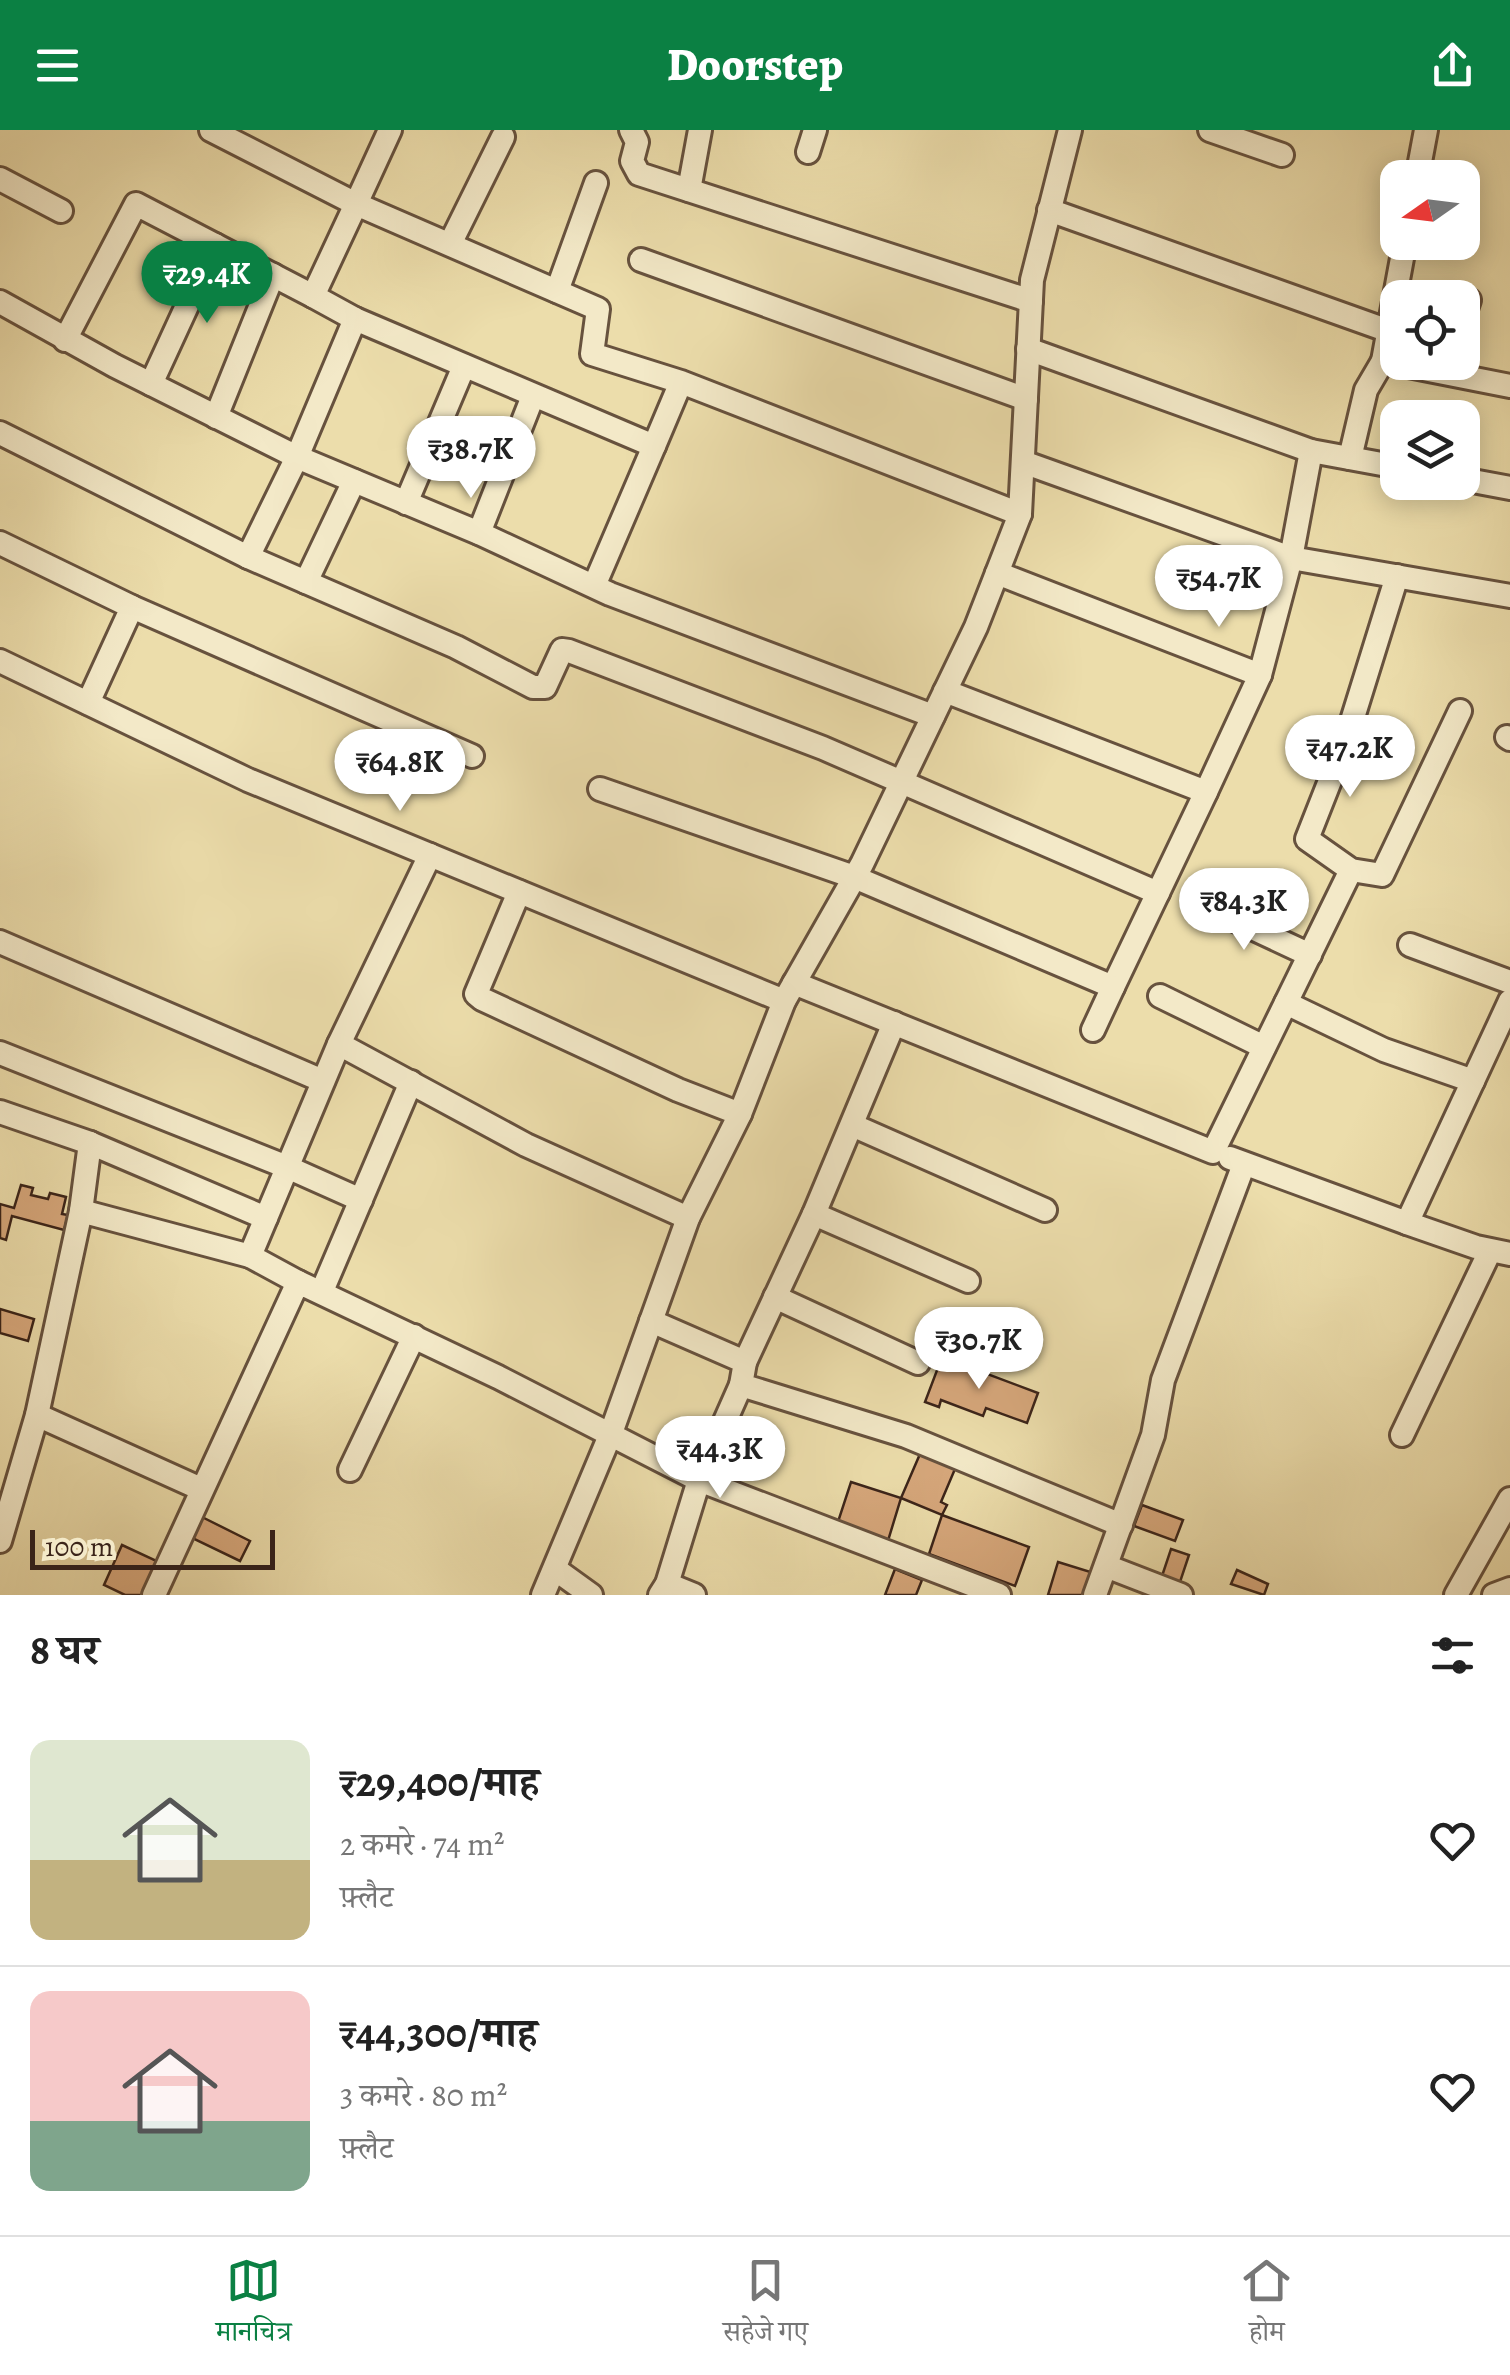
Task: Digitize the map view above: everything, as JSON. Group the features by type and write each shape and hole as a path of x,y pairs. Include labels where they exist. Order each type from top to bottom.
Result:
{"street":[{"path":"211,130 356,204 598,310 592,354 681,382 1020,514"},
{"path":"313,296 390,130"},
{"path":"631,130 638,142 632,162 639,174 1031,302"},
{"path":"689,190 700,130"},
{"path":"543,1595 611,1433 688,1218 740,1114 789,992 854,877 976,628 1020,514 1032,280 1070,130"},
{"path":"1210,130 1282,155"},
{"path":"1420,160 1426,130"},
{"path":"450,244 502,137"},
{"path":"0,179 60,211"},
{"path":"557,291 596,183"},
{"path":"66,340 136,204 356,319 654,446"},
{"path":"1050,210 1380,327"},
{"path":"151,384 215,245"},
{"path":"641,260 1026,398"},
{"path":"216,417 274,275"},
{"path":"0,302 66,340 297,457 594,586 933,716"},
{"path":"248,558 297,457 356,319"},
{"path":"1028,349 1311,451 1380,464"},
{"path":"406,503 464,366"},
{"path":"1350,458 1366,390 1380,366"},
{"path":"1480,377 1510,386"},
{"path":"594,586 681,382"},
{"path":"478,533 533,396"},
{"path":"0,433 248,558 456,648 532,687 546,687 562,650 569,650 823,748 1158,893"},
{"path":"1094,1030 1260,675 1291,558 1311,451"},
{"path":"1023,462 1291,558 1510,596"},
{"path":"306,582 354,481"},
{"path":"1480,482 1510,488"},
{"path":"0,543 132,608 472,756"},
{"path":"998,573 1260,675"},
{"path":"1397,576 1346,740 1306,840 1351,870 1382,875 1460,711"},
{"path":"88,703 132,608"},
{"path":"0,660 248,780 519,892 789,992 894,1024 1244,1164 1500,1252 1402,1434"},
{"path":"946,691 1206,792"},
{"path":"600,790 854,877 1113,986"},
{"path":"250,1256 339,1044 430,855"},
{"path":"1212,1152 1351,870"},
{"path":"519,892 476,994 678,1090 740,1114"},
{"path":"1201,904 1310,955"},
{"path":"0,942 323,1081"},
{"path":"1410,945 1510,982"},
{"path":"1160,996 1264,1047"},
{"path":"1407,1223 1510,1002"},
{"path":"1286,1003 1384,1050 1473,1080"},
{"path":"694,1595 663,1590 698,1480 894,1024"},
{"path":"339,1044 526,1145 688,1218"},
{"path":"0,1052 361,1200"},
{"path":"322,1291 411,1082"},
{"path":"0,1112 90,1142 266,1218"},
{"path":"852,1124 1046,1210"},
{"path":"0,1542 38,1415 80,1211 90,1142"},
{"path":"1095,1595 1153,1435 1163,1380 1244,1164"},
{"path":"80,1211 250,1256 611,1433 698,1480 999,1595"},
{"path":"814,1214 968,1281"},
{"path":"154,1595 298,1282"},
{"path":"775,1297 918,1363"},
{"path":"651,1321 743,1373 1121,1525"},
{"path":"350,1470 414,1336"},
{"path":"38,1415 201,1489"},
{"path":"1456,1595 1510,1499"},
{"path":"1106,1566 1181,1595"},
{"path":"555,1569 590,1595"},
{"path":"1494,1595 1510,1590"}],"building":[{"path":"21,1185 33,1188 31,1195 48,1199 50,1193 66,1197 62,1214 68,1215 64,1230 12,1216 6,1240 0,1238 0,1204 14,1208"},
{"path":"0,1309 34,1319 28,1341 0,1333"},
{"path":"942,1357 1038,1393 1027,1423 986,1408 983,1416 941,1400 939,1407 925,1402"},
{"path":"920,1454 955,1469 941,1502 947,1505 942,1515 901,1498"},
{"path":"851,1482 901,1498 887,1544 836,1528"},
{"path":"1142,1505 1183,1520 1175,1541 1134,1526"},
{"path":"942,1515 1029,1547 1015,1586 929,1554"},
{"path":"200,1516 250,1541 240,1561 190,1537"},
{"path":"122,1545 161,1563 146,1595 125,1595 104,1585"},
{"path":"1171,1549 1189,1555 1179,1585 1161,1579"},
{"path":"1058,1562 1097,1574 1090,1595 1048,1595"},
{"path":"895,1569 922,1580 916,1595 885,1595"},
{"path":"1237,1570 1268,1584 1264,1595 1231,1584"}]}
